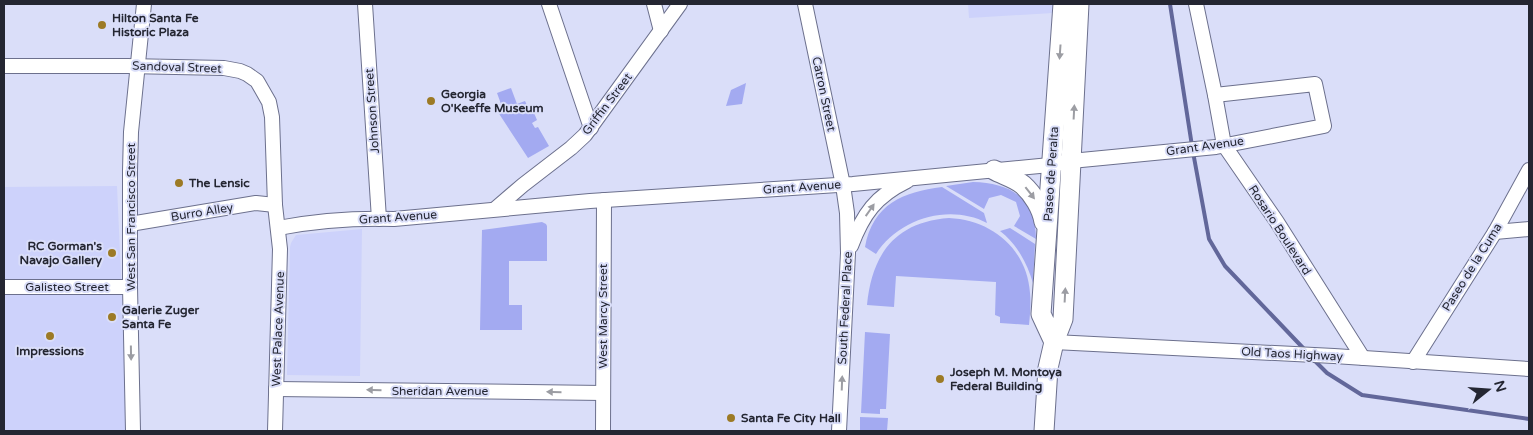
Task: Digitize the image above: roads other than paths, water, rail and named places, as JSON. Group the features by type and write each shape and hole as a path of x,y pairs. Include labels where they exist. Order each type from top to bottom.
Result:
{"main road":[{"name":"Paseo de Peralta","path":"1054,342 1041,314 1050,165 1058,89 1063,4"},
{"name":"Paseo de Peralta","path":"1044,431 1048,368 1054,342 1063,319 1079,4"},
{"path":"994,170 1022,184 1033,197 1043,216 1046,233"}],"street":[{"name":"West San Francisco Street","path":"133,431 130,287 131,132 144,4"},
{"name":"Johnson Street","path":"365,4 379,219"},
{"path":"549,4 591,128"},
{"path":"654,4 661,31"},
{"name":"Griffin Street","path":"495,209 578,142 591,128 680,4"},
{"name":"Catron Street","path":"805,4 843,185"},
{"name":"Rosario Boulevard","path":"1196,4 1215,95 1220,146 1277,222 1362,358"},
{"name":"Sandoval Street","path":"4,66 68,65 224,68 247,74 257,82 265,94 270,109 278,228"},
{"name":"Grant Avenue","path":"278,228 293,225 394,219 604,200 843,185 1050,165 1071,161 1220,146 1324,126 1315,84 1215,95"},
{"name":"Paseo de la Cuma","path":"1413,362 1495,232 1529,170"},
{"path":"848,253 857,230 869,209 887,192 914,178"},
{"name":"South Federal Place","path":"839,431 848,253 847,212 843,185"},
{"name":"West Marcy Street","path":"603,431 604,200"},
{"name":"Burro Alley","path":"130,224 256,203 275,205"},
{"name":"West Palace Avenue","path":"275,431 280,249 278,228"},
{"path":"1495,232 1529,229"},
{"name":"Galisteo Street","path":"4,287 130,287"},
{"name":"Old Taos Highway","path":"1054,342 1334,356 1529,369"},
{"name":"Sheridan Avenue","path":"276,389 603,392"}],"waterway":[{"path":"1170,4 1192,146"},
{"path":"1193,152 1209,239 1225,266 1305,350"},
{"path":"1313,359 1327,373 1362,395 1529,419"}],"place":[{"name":"Hilton Santa Fe Historic Plaza","path":"102,25"},
{"name":"Georgia O'Keeffe Museum","path":"431,101"},
{"name":"The Lensic","path":"179,183"},
{"name":"RC Gorman's Navajo Gallery","path":"112,253"},
{"name":"Galerie Zuger Santa Fe","path":"112,317"},
{"name":"Impressions","path":"50,336"},
{"name":"Joseph M. Montoya Federal Building","path":"940,379"},
{"name":"Santa Fe City Hall","path":"731,418"}]}
